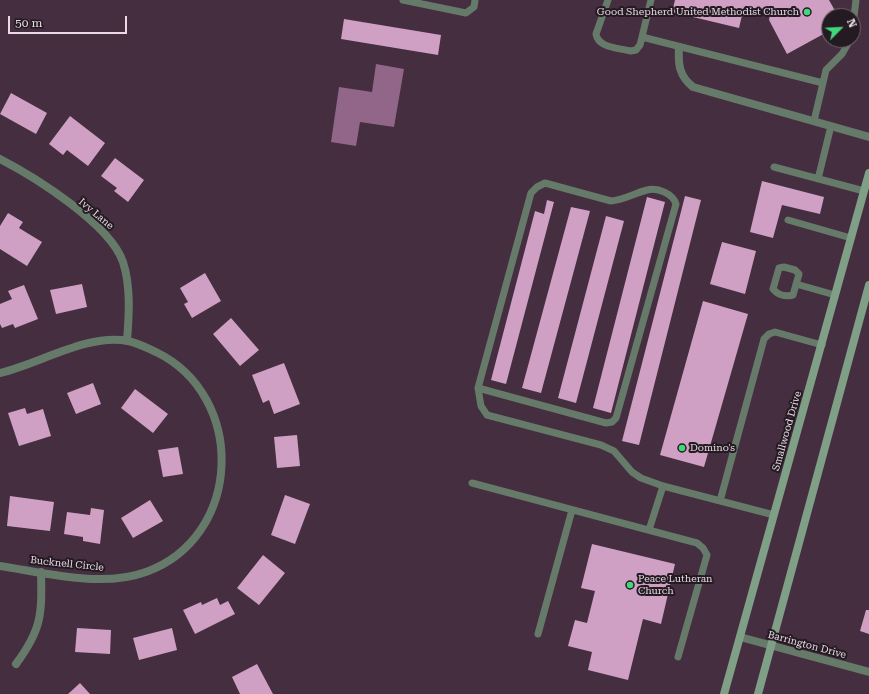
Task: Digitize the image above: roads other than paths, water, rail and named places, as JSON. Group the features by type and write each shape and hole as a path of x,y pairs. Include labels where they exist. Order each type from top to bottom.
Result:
{"main road":[{"name":"Smallwood Drive","path":"724,694 869,173"},
{"path":"758,694 869,285"}],"street":[{"path":"679,46 680,73 685,81 693,88 869,137"},
{"name":"Ivy Lane","path":"0,159 19,169 58,195 108,237 117,249 127,278 130,308 127,341"},
{"name":"Bucknell Circle","path":"0,373 90,344 107,340 127,341 165,357 182,368 195,381 213,412 217,426 222,461 221,478 216,498 206,523 196,538 181,552 164,564 146,572 124,578 96,579 0,566"},
{"path":"16,664 27,649 39,626 42,606 41,572"},
{"name":"Barrington Drive","path":"740,637 869,672"}],"lane":[{"path":"403,0 466,13 474,7 475,0"},
{"path":"608,0 596,34 597,39 601,44 631,51 636,50 640,45 651,0"},
{"path":"642,37 823,83"},
{"path":"814,121 826,70 842,54 845,48"},
{"path":"818,179 831,126"},
{"path":"774,167 864,191"},
{"path":"478,388 606,423 612,422 616,418 676,204 674,198 670,194 651,189 620,200 611,201 545,183 537,187 531,193 478,388 481,406 487,415 601,445 614,451 632,472 641,478 663,486 774,515"},
{"path":"788,220 851,238"},
{"path":"784,266 795,270 799,274 796,284 793,295 788,296 776,293 773,289 779,268 784,266"},
{"path":"796,284 835,295"},
{"path":"720,501 764,339 769,334 775,332 822,345"},
{"path":"472,483 697,543 704,548 706,555 678,657"},
{"path":"649,530 663,486"},
{"path":"538,634 572,510"}],"place":[{"name":"Good Shepherd United Methodist Church","path":"807,12"},
{"name":"Domino's","path":"682,448"},
{"name":"Peace Lutheran Church","path":"630,585"}]}
